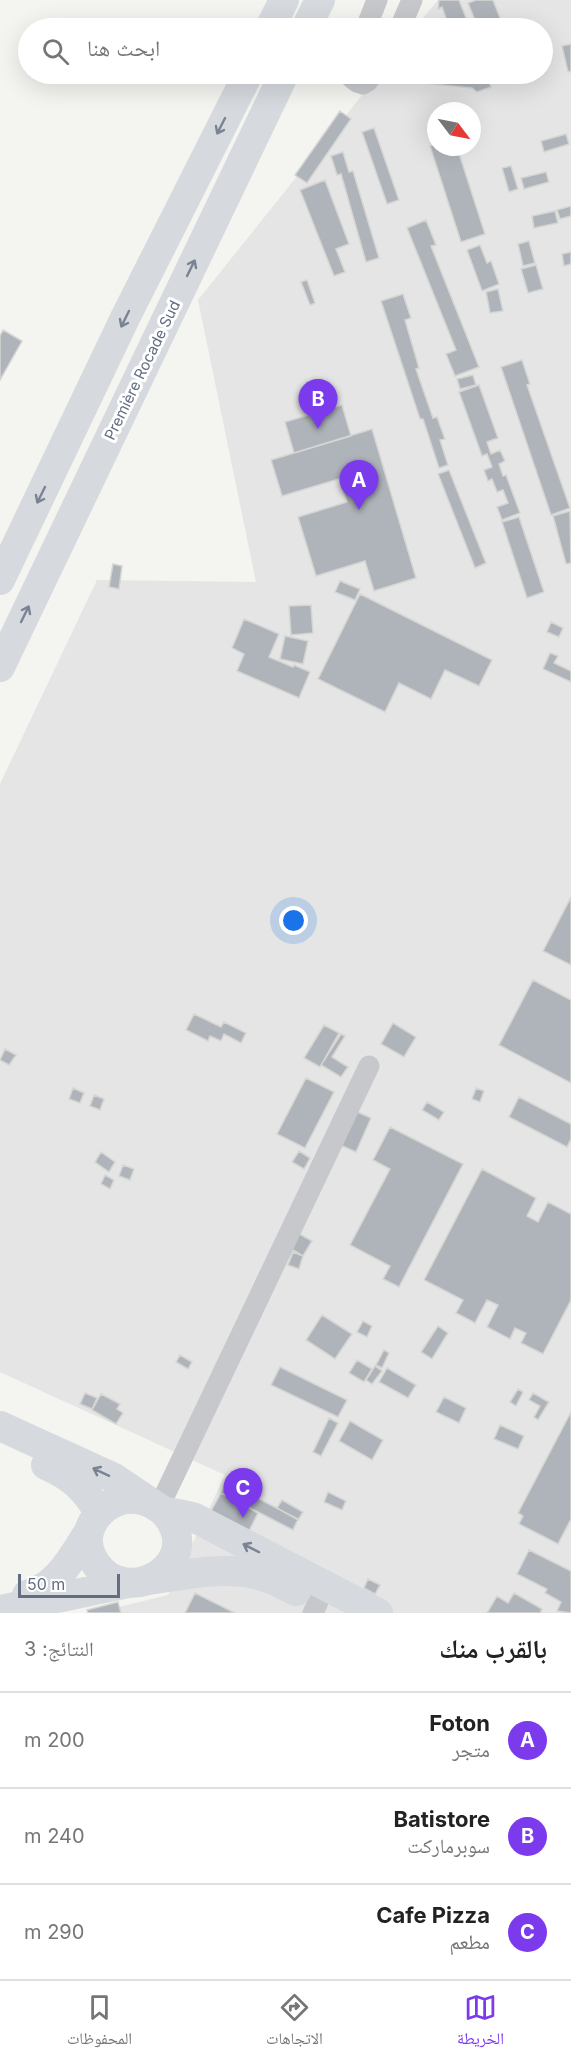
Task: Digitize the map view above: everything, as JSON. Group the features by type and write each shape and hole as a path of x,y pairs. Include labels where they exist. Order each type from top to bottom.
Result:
{"highway":[{"path":"275,18 284,0"},
{"path":"312,18 320,0"},
{"path":"0,580 120,328 243,84"},
{"name":"Première Rocade Sud","path":"0,667 280,84"},
{"path":"0,1426 114,1478 158,1507 171,1519 178,1539 177,1550 166,1569 158,1576 45,1607 0,1610"},
{"path":"0,1443 64,1473 82,1487 94,1523 88,1545 91,1557 106,1575 116,1580 138,1581 216,1571 246,1572 272,1579 324,1609"},
{"path":"0,1600 29,1595 56,1580 94,1523 114,1502 141,1500 195,1518 378,1613"}],"lane":[{"path":"370,18 377,0"},
{"path":"404,18 412,0"},
{"path":"158,1507 369,1066"}],"shaded area":[{"path":"438,0 571,0 571,1613 94,1613 168,1595 225,1475 0,1372 0,784 97,580 256,582 198,300 371,84 553,84 553,18 423,18"}],"building":[{"path":"439,0 459,0 466,18 446,18 442,7 438,9"},
{"path":"476,0 493,0 500,18 474,18 468,3"},
{"path":"571,44 571,71 568,72 562,46"},
{"path":"433,84 490,84 491,87 477,92 472,88"},
{"path":"340,111 351,119 307,183 295,175"},
{"path":"374,128 399,200 387,204 362,132"},
{"path":"566,134 569,144 544,152 541,141"},
{"path":"343,152 349,172 353,171 379,258 366,262 341,174 337,175 331,156"},
{"path":"433,156 460,156 485,234 461,242"},
{"path":"511,166 518,189 509,192 502,168"},
{"path":"546,172 549,182 524,189 521,178"},
{"path":"325,180 349,244 336,249 345,272 334,276 300,190"},
{"path":"571,206 571,216 560,219 557,210"},
{"path":"555,211 558,223 534,228 532,216"},
{"path":"426,220 436,245 431,246 479,367 455,376 446,354 456,350 407,228"},
{"path":"529,241 535,263 523,266 518,244"},
{"path":"480,245 487,263 491,261 499,284 482,291 467,250"},
{"path":"571,252 571,264 564,266 562,254"},
{"path":"536,265 543,289 528,293 521,269"},
{"path":"307,280 315,303 310,305 301,282"},
{"path":"498,289 503,311 490,313 486,292"},
{"path":"403,294 411,318 405,320 419,368 416,369 433,418 437,417 445,439 440,440 448,465 439,468 423,419 420,419 381,301"},
{"path":"3,330 22,341 0,380 0,336"},
{"path":"522,360 530,384 527,385 570,508 551,515 501,367"},
{"path":"473,375 476,385 460,389 457,379"},
{"path":"479,385 498,438 487,442 491,454 500,450 505,461 499,464 503,476 506,475 520,513 502,520 497,507 508,503 503,490 497,492 492,479 488,481 484,470 492,467 487,454 482,456 459,392"},
{"path":"342,405 351,436 294,453 285,422"},
{"path":"372,429 416,578 374,591 365,561 316,576 298,517 347,502 339,479 282,496 271,460"},
{"path":"449,470 486,563 475,568 438,474"},
{"path":"570,511 571,563 566,564 553,516"},
{"path":"519,517 544,592 527,598 502,522"},
{"path":"113,564 122,566 119,589 109,587"},
{"path":"340,581 360,589 355,600 335,592"},
{"path":"360,594 492,660 479,686 445,670 431,699 399,683 385,712 318,679"},
{"path":"311,605 313,633 291,635 289,606"},
{"path":"244,619 279,634 269,657 310,672 299,698 237,671 244,654 232,648"},
{"path":"551,622 563,628 559,637 547,632"},
{"path":"285,636 308,641 303,664 280,659"},
{"path":"550,653 558,656 554,663 571,671 571,682 543,669"},
{"path":"571,897 571,965 543,951"},
{"path":"533,980 571,1000 571,1083 499,1045"},
{"path":"194,1014 221,1027 224,1022 246,1033 241,1043 224,1034 221,1041 210,1036 208,1041 186,1030"},
{"path":"393,1023 416,1037 404,1057 381,1044"},
{"path":"324,1025 339,1033 320,1067 304,1058"},
{"path":"341,1034 345,1036 332,1057 348,1067 341,1077 321,1065"},
{"path":"5,1049 16,1055 9,1065 0,1060"},
{"path":"306,1078 334,1092 305,1148 277,1134"},
{"path":"73,1088 84,1093 80,1103 69,1099"},
{"path":"476,1088 484,1091 480,1102 472,1099"},
{"path":"94,1095 104,1099 100,1110 90,1106"},
{"path":"519,1097 571,1124 571,1139 567,1147 509,1117"},
{"path":"427,1102 444,1112 439,1120 422,1110"},
{"path":"353,1110 371,1118 356,1152 338,1144"},
{"path":"390,1127 463,1164 399,1287 383,1279 390,1266 350,1245 390,1169 373,1160"},
{"path":"299,1151 310,1158 304,1169 292,1162"},
{"path":"101,1152 115,1162 109,1172 95,1162"},
{"path":"123,1165 134,1169 130,1180 119,1176"},
{"path":"482,1169 536,1198 527,1216 538,1222 548,1202 571,1214 571,1300 543,1354 521,1343 526,1333 515,1328 510,1339 487,1327 498,1305 487,1300 475,1323 456,1313 463,1300 424,1280"},
{"path":"105,1175 114,1180 110,1189 101,1184"},
{"path":"296,1232 312,1241 303,1256 288,1247"},
{"path":"293,1252 303,1256 299,1269 288,1265"},
{"path":"322,1315 352,1334 335,1359 306,1340"},
{"path":"363,1321 372,1326 367,1337 357,1332"},
{"path":"438,1326 448,1333 432,1359 421,1352"},
{"path":"384,1350 389,1353 382,1368 376,1365"},
{"path":"180,1355 192,1362 188,1369 176,1362"},
{"path":"357,1360 372,1369 364,1382 349,1373"},
{"path":"375,1366 382,1371 372,1384 366,1380"},
{"path":"280,1367 347,1400 338,1417 271,1385"},
{"path":"387,1368 416,1385 408,1398 379,1382"},
{"path":"518,1389 523,1392 516,1406 510,1402"},
{"path":"85,1393 97,1398 92,1409 80,1404"},
{"path":"533,1393 549,1402 538,1420 534,1417 540,1406 529,1400"},
{"path":"101,1394 120,1404 117,1409 123,1413 116,1424 92,1410"},
{"path":"444,1397 466,1408 459,1423 436,1412"},
{"path":"571,1412 571,1519 558,1544 519,1524 523,1516 518,1513"},
{"path":"329,1418 338,1423 321,1456 313,1452"},
{"path":"350,1421 383,1440 372,1460 339,1441"},
{"path":"500,1425 524,1436 518,1449 494,1439"},
{"path":"226,1482 298,1519 293,1530 221,1493"},
{"path":"328,1492 346,1501 342,1510 324,1502"},
{"path":"221,1493 258,1513 249,1531 211,1511"},
{"path":"282,1500 303,1512 298,1520 277,1508"},
{"path":"529,1550 571,1571 571,1613 557,1611 561,1602 545,1593 547,1589 517,1574"},
{"path":"368,1579 380,1585 375,1594 364,1588"},
{"path":"195,1593 235,1613 185,1613"},
{"path":"514,1593 542,1609 540,1613 487,1613 497,1596 508,1603"},
{"path":"118,1602 121,1613 88,1613 87,1610"}],"place":[{"name":"Batistore","path":"318,429"},
{"name":"Foton","path":"359,510"},
{"name":"Cafe Pizza","path":"243,1518"}]}
